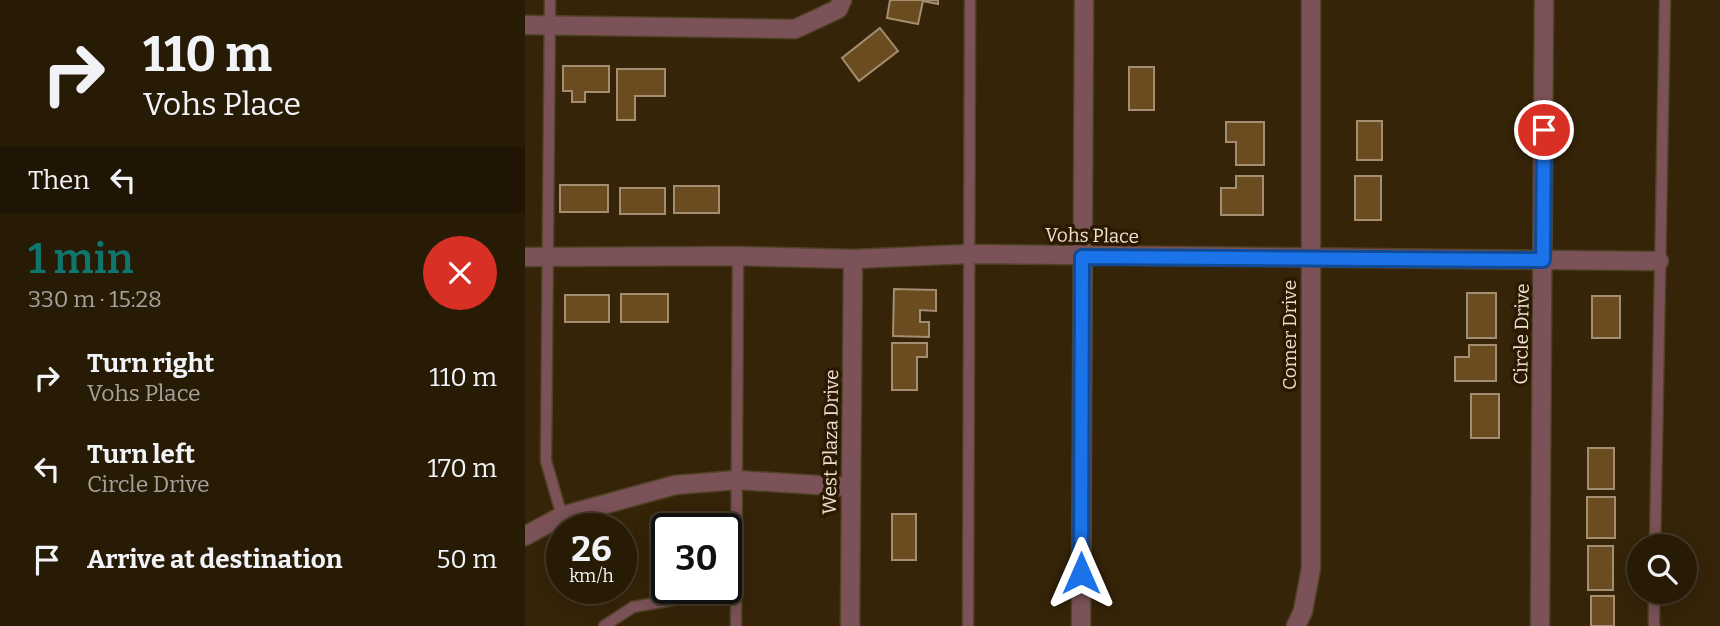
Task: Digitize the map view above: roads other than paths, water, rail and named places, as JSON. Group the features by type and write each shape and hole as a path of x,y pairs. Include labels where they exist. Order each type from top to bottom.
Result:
{"street":[{"path":"525,25 795,29 838,9 842,0"},
{"path":"1081,626 1084,0"},
{"name":"Comer Drive","path":"1296,626 1303,611 1311,568 1311,0"},
{"name":"Circle Drive","path":"1540,626 1544,0"},
{"name":"Vohs Place","path":"525,257 737,256 853,259 969,254 1659,261"},
{"name":"West Plaza Drive","path":"850,626 853,259"},
{"path":"573,513 675,485 737,480 850,486"},
{"path":"525,536 546,525"}],"lane":[{"path":"549,0 546,461 561,513"},
{"path":"968,626 970,0"},
{"path":"1655,534 1665,0"},
{"path":"737,256 737,513"},
{"path":"604,626 633,607 651,604"},
{"path":"736,604 736,626"},
{"path":"1654,604 1654,626"}]}
